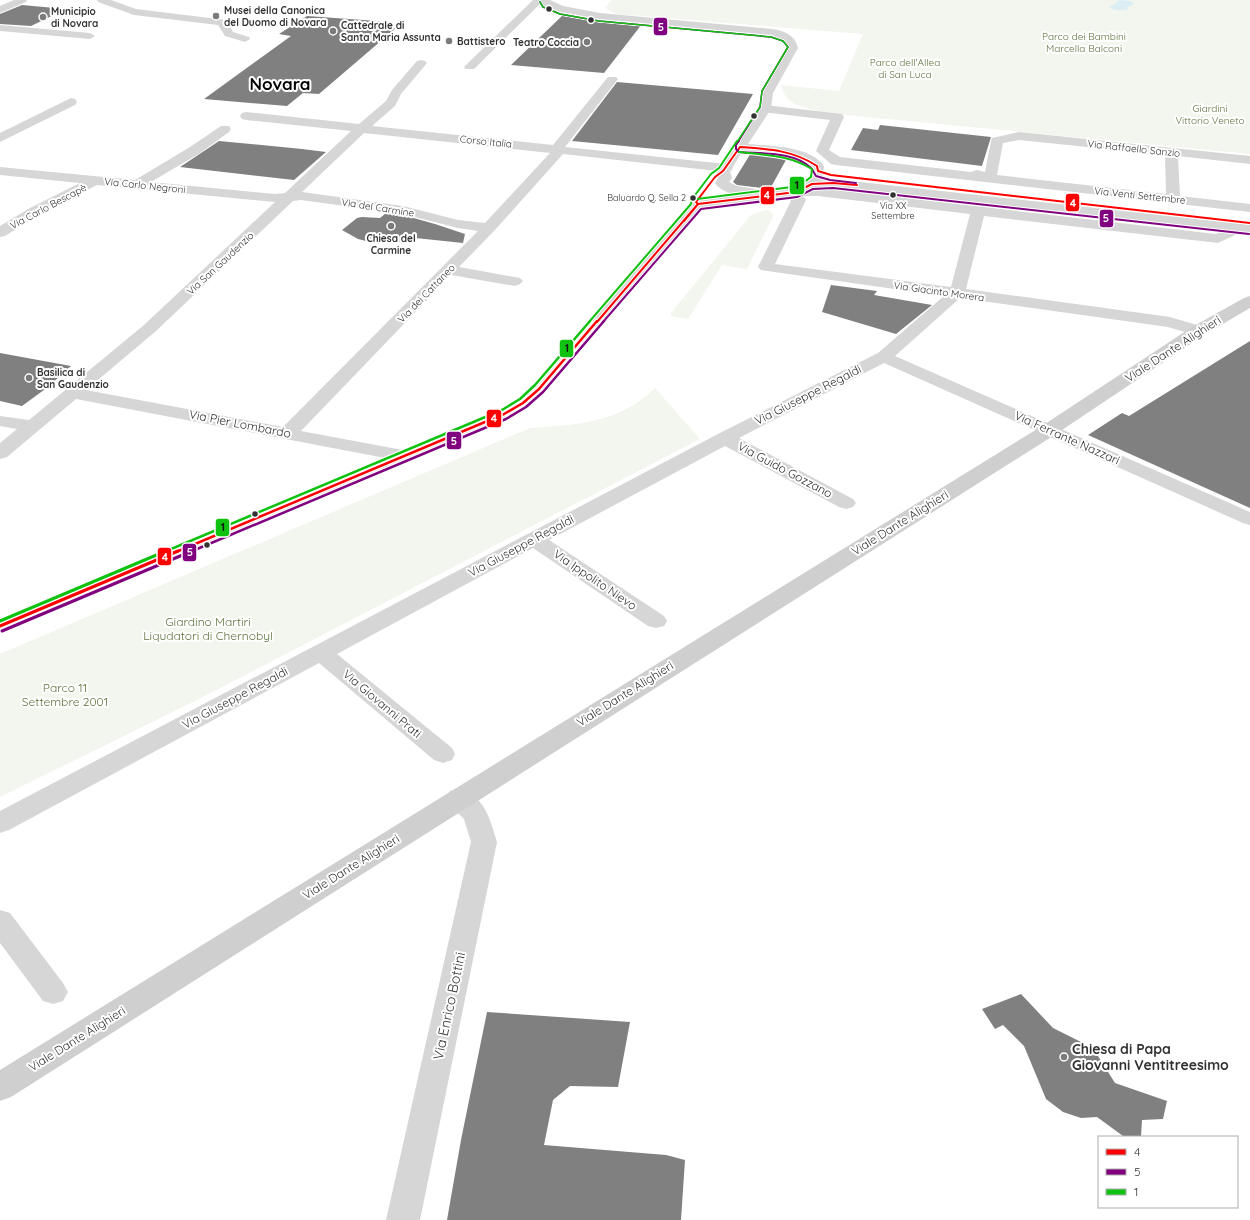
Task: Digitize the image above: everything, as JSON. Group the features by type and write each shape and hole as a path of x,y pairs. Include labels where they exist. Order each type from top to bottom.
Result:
{"main road":[{"name":"Viale Dante Alighieri","path":"0,1087 459,798 1049,430 1198,332 1250,301"}],"street":[{"path":"102,0 134,12 222,22 229,34 245,39"},
{"path":"470,67 539,0"},
{"path":"545,0 546,3 552,6 573,11 772,32 788,38 792,42 792,48 767,93 765,109 724,171 725,178 722,184 735,191 782,194 815,178 817,166 804,157 788,152 740,147"},
{"path":"0,10 18,2"},
{"path":"0,28 90,36"},
{"name":"Via San Gaudenzio","path":"0,453 150,328 362,128 391,103 396,93 421,63"},
{"name":"Via dei Cattaneo","path":"288,433 489,228 559,149 612,79"},
{"path":"0,138 71,102"},
{"name":"Via Venti Settembre","path":"765,109 838,117 822,151 833,159 1250,208"},
{"name":"Corso Italia","path":"246,116 726,168"},
{"path":"138,184 195,150 225,129"},
{"name":"Via Raffaello Sanzio","path":"990,178 998,141 1019,136 1250,160"},
{"path":"1171,152 1173,199"},
{"name":"Via Carlo Negroni","path":"0,171 275,198 290,196"},
{"name":"Via Venti Settembre","path":"815,178 833,183 1243,225"},
{"name":"Via Carlo Bescapè","path":"0,233 14,223 48,204 96,180"},
{"path":"0,626 406,456 504,414 523,403 538,389 698,204 782,194 818,192 1218,239 1243,225 1219,204"},
{"name":"Via Giacinto Morera","path":"782,194 799,200 766,268 1170,322 1198,332"},
{"name":"Via del Carmine","path":"290,196 301,196 403,210 458,224 489,228"},
{"path":"956,293 978,211"},
{"path":"448,270 515,281"},
{"name":"Via Giuseppe Regaldi","path":"0,823 533,539 725,438 884,357 956,293"},
{"name":"Via Ferrante Nazzari","path":"884,357 1250,519"},
{"name":"Via Pier Lombardo","path":"73,393 406,456"},
{"path":"0,421 33,426"},
{"name":"Via Guido Gozzano","path":"725,438 846,503"},
{"name":"Via Ippolito Nievo","path":"533,539 656,622"},
{"name":"Via Giovanni Prati","path":"321,653 443,754"},
{"name":"Via Enrico Bottini","path":"403,1220 484,842 476,815 459,798"},
{"path":"0,921 53,992"}],"green space":[{"path":"612,0 1250,0 1250,154 846,115 812,110 799,106 788,100 781,85 839,91 863,34 616,14 605,8"},
{"path":"766,210 773,214 773,217 747,269 722,265 688,319 671,316 671,313 751,215"},
{"name":"Giardino Martiri Liqudatori di Chernobyl","path":"655,388 700,439 197,700 0,797 0,654 530,428 597,420 627,409"}],"shaded area":[{"path":"1120,0 1130,1 1135,4 1127,7 1129,9 1124,10 1116,10 1109,7"}],"building":[{"name":"Municipio di Novara","path":"22,5 66,9 31,26 0,24 0,14"},
{"name":"Teatro Coccia","path":"563,15 642,24 604,73 511,65"},
{"path":"307,16 391,22 385,27 396,28 319,94 303,93 287,106 204,99 291,36 279,34"},
{"path":"617,82 753,94 718,155 572,141"},
{"path":"880,125 991,137 982,166 851,150 863,128 878,130"},
{"path":"219,141 326,152 294,180 180,167"},
{"path":"751,153 787,158 770,189 737,185 733,182"},
{"name":"Chiesa del Carmine","path":"386,213 403,215 465,234 463,243 406,237 401,242 366,241 358,239 342,230 357,218 380,218"},
{"path":"831,285 877,291 874,295 932,305 896,334 822,312"},
{"path":"1250,341 1250,508 1088,435 1122,413 1129,416"},
{"name":"Basilica di San Gaudenzio","path":"0,353 71,366 48,387 22,406 0,401"},
{"name":"Chiesa di Papa Giovanni Ventitreesimo","path":"1021,994 1053,1028 1093,1048 1115,1083 1167,1101 1163,1119 1142,1120 1141,1136 1123,1136 1097,1117 1081,1118 1063,1112 1046,1099 1024,1046 1003,1025 995,1029 982,1009"},
{"path":"487,1012 630,1022 618,1087 570,1086 553,1100 544,1145 666,1155 685,1160 681,1220 447,1220 461,1140"}],"transit line":[{"name":"5","path":"540,2 543,7 560,14 599,21 771,37 783,41 788,47 762,91 760,107 736,145 736,149 739,152 777,155 797,159 812,169 816,176 830,180 856,183"},
{"name":"1","path":"0,621 502,410 520,399 535,385 691,204 692,199 711,174 719,168 760,107 762,91 788,47 783,41 771,37 599,21 560,14 543,7 540,2"},
{"name":"4","path":"0,626 504,414 523,403 539,389 698,204 696,202 715,177 723,171 740,147 789,152 808,160 817,166 818,171 831,175 1250,223"},
{"name":"1","path":"697,199 792,187 806,182 811,177 812,169 795,160 777,156 739,152"},
{"name":"4","path":"684,221 698,204 796,192 812,184 833,183 857,185"},
{"name":"5","path":"2,631 506,419 526,407 543,392 701,209 797,197 813,189 833,188 1249,234"}],"place":[{"name":"Musei della Canonica del Duomo di Novara","path":"216,16"},
{"name":"Municipio di Novara","path":"43,17"},
{"name":"Cattedrale di Santa Maria Assunta","path":"333,31"},
{"name":"Battistero","path":"449,41"},
{"name":"Teatro Coccia","path":"587,42"},
{"name":"Via XX Settembre","path":"893,195"},
{"name":"Baluardo Q. Sella 2","path":"693,198"},
{"name":"Chiesa del Carmine","path":"391,226"},
{"name":"Basilica di San Gaudenzio","path":"29,378"},
{"name":"Chiesa di Papa Giovanni Ventitreesimo","path":"1064,1057"}],"district":[{"name":"Novara","path":"280,84"}],"park label":[{"name":"Parco dei Bambini Marcella Balconi","path":"1084,42"},
{"name":"Parco dell'Allea di San Luca","path":"905,68"},
{"name":"Giardini Vittorio Veneto","path":"1210,114"},
{"name":"Parco 11 Settembre 2001","path":"65,695"}]}
